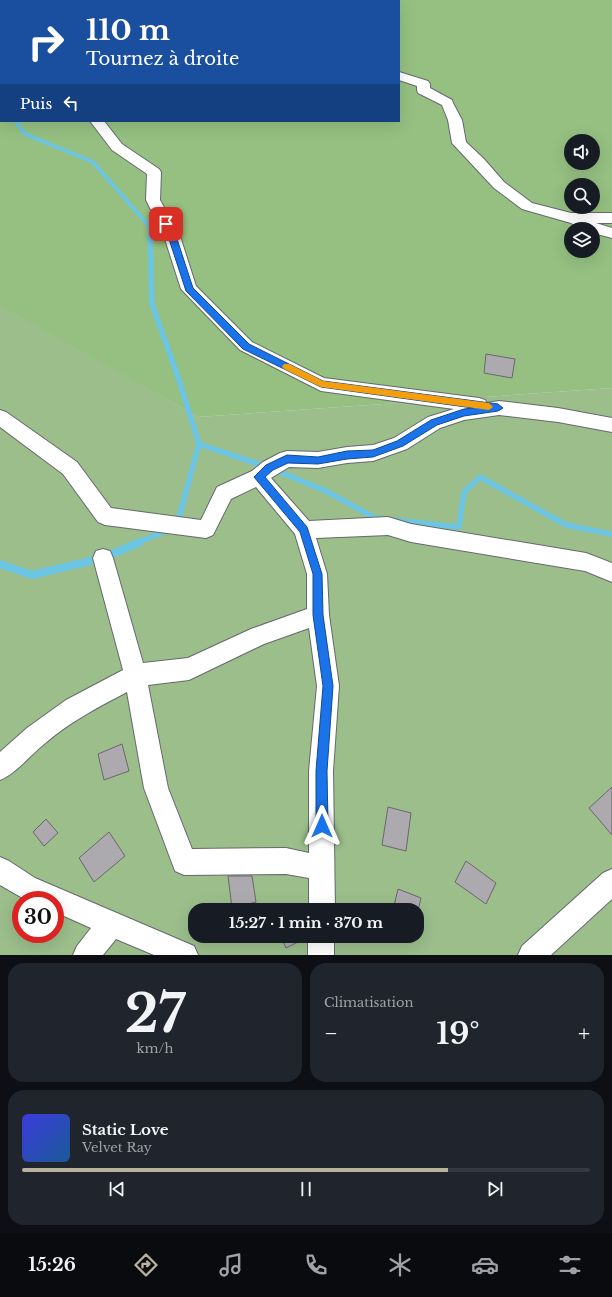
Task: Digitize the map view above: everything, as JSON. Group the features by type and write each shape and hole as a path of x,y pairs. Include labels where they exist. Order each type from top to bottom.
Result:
{"street":[{"path":"400,76 424,84 423,90 447,103 455,120 459,143 479,162 499,185 527,206 570,218 612,234"},
{"path":"98,122 117,147 154,172 153,200 172,236 189,289 246,346 321,384 558,415 612,425"},
{"path":"570,218 612,218"},
{"path":"0,417 70,468 105,516 206,529 224,493 259,477 270,468 287,459 318,460 347,455 373,453 400,444 434,422 464,413 498,408"},
{"path":"259,477 304,530 318,574 318,615 328,686 322,771 322,903"},
{"path":"304,530 388,526 411,533 586,562 612,573"},
{"path":"103,558 135,675 156,788 184,862 286,861 322,868"},
{"path":"0,768 35,736 74,708 135,675 189,669 259,636 318,615"},
{"path":"0,870 26,887 185,955"},
{"path":"531,955 612,882"},
{"path":"86,955 112,923"},
{"path":"321,943 321,955"}],"green space":[{"path":"400,0 612,0 612,388 198,417 2,306 0,303 0,122 400,122"},
{"path":"0,303 198,417 612,388 612,955 0,955"}],"building":[{"path":"486,354 515,359 512,378 484,373"},
{"path":"122,744 129,771 104,780 98,754"},
{"path":"612,787 612,835 589,808"},
{"path":"388,807 411,813 406,851 382,845"},
{"path":"46,819 58,833 44,846 33,832"},
{"path":"109,832 125,856 94,882 79,858"},
{"path":"466,861 496,883 486,904 455,882"},
{"path":"228,876 252,876 256,902 231,903"},
{"path":"398,889 421,898 420,903 395,903"},
{"path":"284,943 296,943 286,948"}],"waterway":[{"path":"17,122 25,134 93,162 150,227 150,232"},
{"path":"150,232 152,304 179,380 199,444"},
{"path":"177,525 199,444"},
{"path":"199,444 270,468 326,491 375,518 459,527 464,492 480,477 566,525 612,534"},
{"path":"137,543 170,529"},
{"path":"0,564 32,575 103,558 140,542"}],"slow traffic":[{"path":"287,367 321,384 489,407"}],"route":[{"path":"166,224 172,236 189,289 246,346 321,384 498,408 464,413 434,422 400,444 373,453 347,455 318,460 287,459 270,468 259,477 304,530 318,574 318,615 328,686 322,771 322,826"}]}
